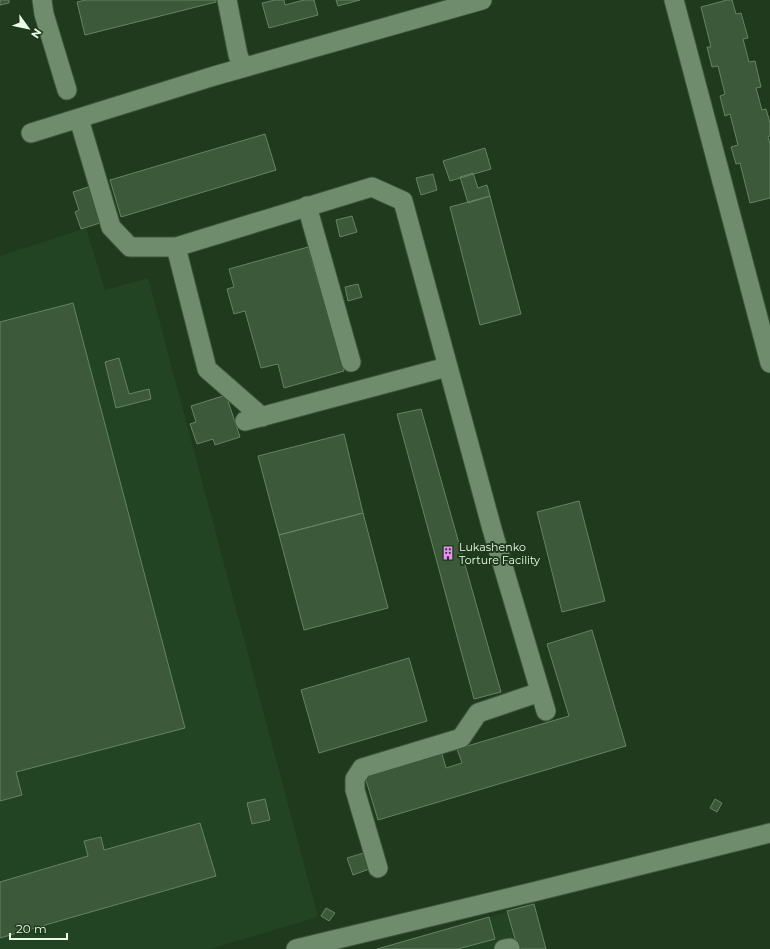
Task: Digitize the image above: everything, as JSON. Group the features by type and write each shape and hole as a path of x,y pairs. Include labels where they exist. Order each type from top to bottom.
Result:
{"lane":[{"path":"42,0 44,14 67,90"},
{"path":"227,0 238,55 243,68"},
{"path":"674,0 770,363"},
{"path":"31,133 243,68 472,1"},
{"path":"79,119 111,227 130,247 176,247 372,187 403,201 492,529 546,711"},
{"path":"307,206 351,362"},
{"path":"176,247 207,369 253,419 447,367"},
{"path":"378,868 355,790 355,779 362,768 461,738 478,714 540,692"},
{"path":"296,949 537,892 770,833"},
{"path":"504,949 510,949"}],"shaded area":[{"path":"86,228 105,290 148,278 318,917 210,949 0,949 0,256"},
{"path":"534,904 546,949 377,949"}],"building":[{"path":"0,0 9,0 9,3 0,5"},
{"path":"86,0 216,0 216,2 85,35 77,2"},
{"path":"275,0 284,0 285,5 304,0 314,0 318,15 269,28 262,3"},
{"path":"336,0 360,0 338,6"},
{"path":"732,0 736,14 741,13 748,38 743,39 749,62 755,61 761,87 756,88 762,110 766,109 770,123 770,136 768,137 770,144 770,198 750,203 740,163 736,164 731,147 738,145 730,114 725,116 720,96 725,94 718,66 712,67 707,47 711,47 701,7"},
{"path":"265,134 276,170 121,217 110,180"},
{"path":"485,148 491,169 450,181 443,161"},
{"path":"473,173 478,188 487,185 490,196 468,203 460,177"},
{"path":"433,174 437,190 421,195 416,178"},
{"path":"91,186 103,222 81,229 75,212 79,210 73,192"},
{"path":"490,196 521,314 480,325 450,207"},
{"path":"352,216 357,232 340,237 336,220"},
{"path":"308,247 344,371 284,388 278,364 261,368 245,311 234,314 227,289 234,287 229,269"},
{"path":"358,284 362,297 348,301 345,287"},
{"path":"73,303 185,728 16,772 22,795 0,801 0,322"},
{"path":"119,358 129,394 149,389 151,399 116,408 105,362"},
{"path":"226,395 240,437 215,445 213,439 197,444 190,424 196,422 191,406"},
{"name":"Lukashenko Torture Facility","path":"421,409 501,692 474,699 397,414"},
{"path":"344,434 363,513 279,535 258,456"},
{"path":"579,501 605,601 562,612 537,512"},
{"path":"363,513 388,608 304,630 279,535"},
{"path":"592,630 626,746 378,820 365,777 442,754 446,768 462,763 457,749 569,716 547,644"},
{"path":"409,658 427,721 319,753 301,690"},
{"path":"265,799 270,820 252,824 247,803"},
{"path":"715,799 722,803 717,812 710,808"},
{"path":"200,823 216,876 0,938 0,882 88,856 84,841 101,837 104,850"},
{"path":"367,852 372,868 353,875 347,858"},
{"path":"534,904 546,949 518,949 507,911"},
{"path":"326,908 335,913 329,921 321,916"},
{"path":"489,917 495,939 458,949 377,949"}],"place":[{"name":"Lukashenko Torture Facility","path":"448,553"}]}
